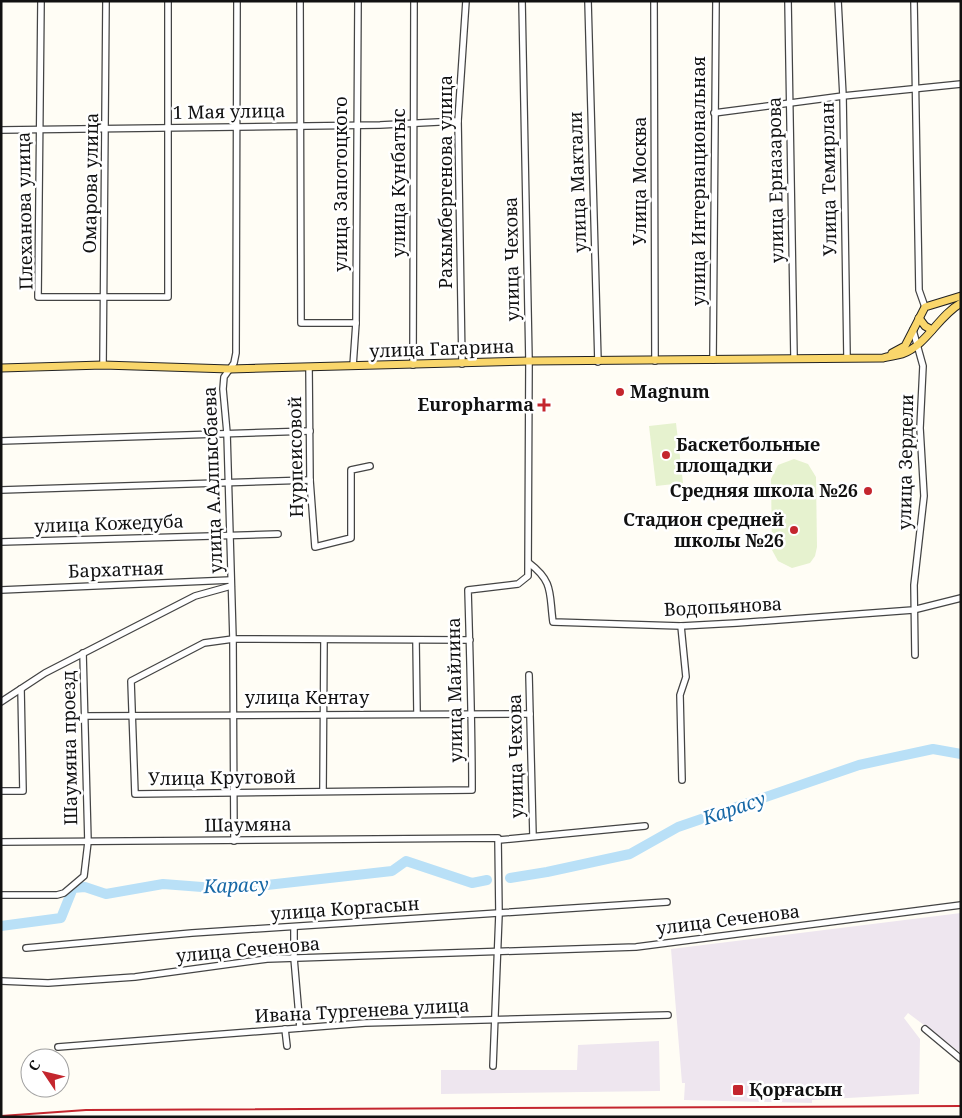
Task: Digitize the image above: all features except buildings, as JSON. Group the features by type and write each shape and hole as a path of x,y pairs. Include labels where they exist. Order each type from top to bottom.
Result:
{"main road":[{"path":"883,358 900,350 925,307 961,296"},
{"path":"947,300 951,303 951,308"},
{"name":"улица Гагарина","path":"1,368 104,365 230,369 529,361 598,362 847,356 883,358 902,354 918,345 951,308 961,303"},
{"path":"919,318 924,326 932,330"}],"street":[{"name":"Плеханова улица","path":"41,1 38,297 168,297 168,1"},
{"name":"Омарова улица","path":"104,365 106,1"},
{"name":"улица А.Алпысбаева","path":"234,841 233,640 228,535 227,432 223,389 224,377 230,369 236,353 235,126 237,1"},
{"path":"300,1 302,323 356,324"},
{"name":"улица Запотоцкого","path":"353,366 356,324 358,1"},
{"name":"улица Кунбатыс","path":"413,365 414,1"},
{"name":"Рахымбергенова улица","path":"462,364 458,121 466,1"},
{"name":"улица Чехова","path":"468,590 518,584 528,576 529,361 522,1"},
{"name":"улица Мактали","path":"588,1 598,362"},
{"name":"Улица Москва","path":"654,1 656,361"},
{"name":"улица Интернациональная","path":"713,360 716,1"},
{"name":"улица Ерназарова","path":"788,1 794,357"},
{"name":"Улица Темирлан","path":"838,1 844,96 847,356"},
{"path":"914,1 914,89 919,290 925,307"},
{"path":"714,113 844,96 961,84"},
{"name":"1 Мая улица","path":"1,130 39,131 356,125 458,121"},
{"name":"улица Зердели","path":"913,330 923,366 920,428 924,496 914,585 915,655"},
{"name":"Нурпеисовой","path":"309,367 310,480 315,547 351,538 351,470 370,466"},
{"path":"1,441 227,432 310,431"},
{"path":"1,490 310,480"},
{"name":"улица Кожедуба","path":"1,542 278,534"},
{"name":"Водопьянова","path":"529,563 543,574 548,582 552,622 681,626 913,610 961,598"},
{"path":"1,702 44,673 195,596 231,583"},
{"name":"Бархатная","path":"1,590 231,583"},
{"name":"улица Майлина","path":"468,590 472,713 472,790"},
{"path":"681,626 686,677 680,695 682,780"},
{"name":"Улица Круговой","path":"470,640 233,640 204,643 131,681 131,714 135,794 472,790"},
{"path":"323,792 324,640"},
{"path":"416,640 417,713"},
{"name":"Шаумяна проезд","path":"1,895 57,895 64,893 84,876 88,842 83,653"},
{"name":"улица Чехова","path":"529,675 533,836"},
{"path":"1,791 23,791 21,689"},
{"name":"улица Кентау","path":"84,716 131,714 530,714"},
{"name":"Шаумяна","path":"1,842 497,839 645,826"},
{"path":"493,1066 500,914 497,839"},
{"name":"улица Коргасын","path":"26,948 192,933 667,902"},
{"name":"улица Сеченова","path":"1,981 48,983 135,977 267,959 636,947 961,905"},
{"path":"294,927 294,958 300,1028"},
{"name":"Ивана Тургенева улица","path":"58,1047 300,1028 496,1019 668,1014"},
{"path":"285,1029 287,1046"},
{"path":"925,1029 961,1060"}],"shaded area":[{"path":"961,913 961,1053 908,1013 904,1018 920,1039 919,1094 812,1100 812,1103 684,1100 685,1083 682,1083 671,949"},
{"path":"659,1041 660,1091 441,1094 441,1070 577,1070 578,1045"}],"green space":[{"name":"Баскетбольные площадки","path":"676,423 683,483 656,486 649,426"},
{"name":"Стадион средней школы №26","path":"794,459 808,464 816,477 817,547 815,556 810,563 792,568 778,561 772,550 771,479 778,465"}],"waterway":[{"name":"Карасу","path":"510,878 630,854 678,827 859,765 933,749 961,754"},
{"name":"Карасу","path":"1,926 61,918 73,888 85,887 106,894 163,884 215,888 267,885 392,871 406,861 472,883 487,880"}],"railway":[{"path":"1,1116 86,1110 961,1106"}],"place":[{"name":"Magnum","path":"620,392"},
{"name":"Europharma","path":"544,405"},
{"name":"Баскетбольные площадки","path":"666,455"},
{"name":"Средняя школа №26","path":"868,491"},
{"name":"Стадион средней школы №26","path":"794,530"},
{"name":"Қорғасын","path":"738,1090"}]}
